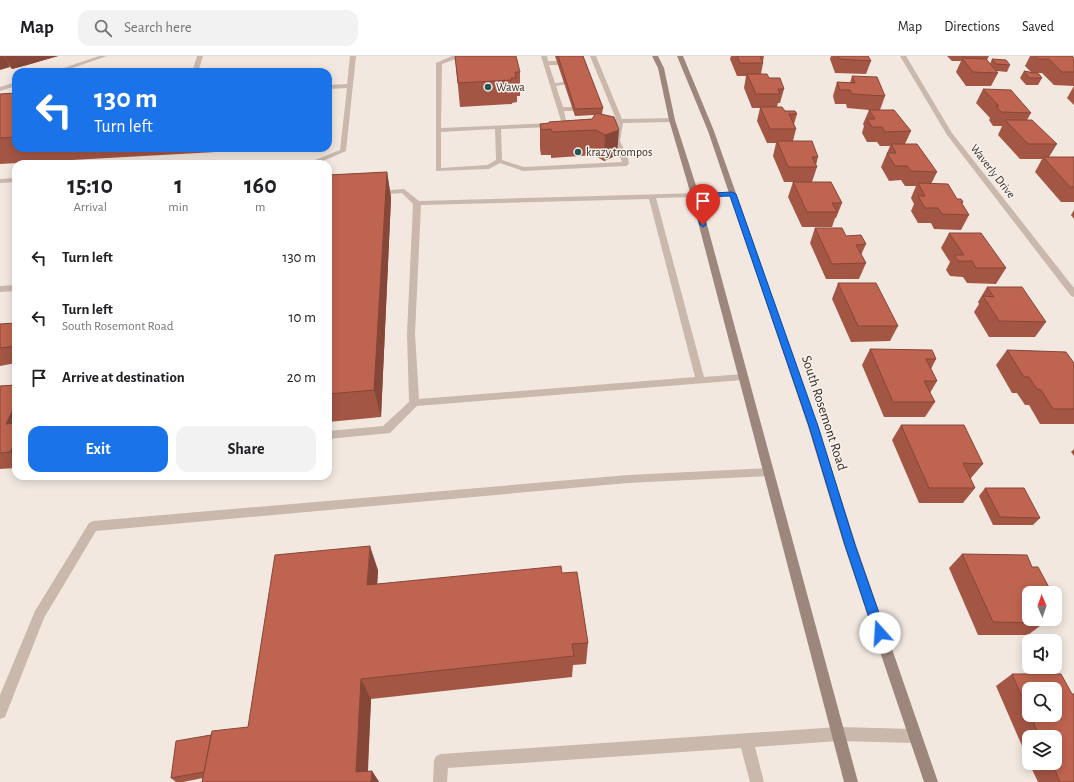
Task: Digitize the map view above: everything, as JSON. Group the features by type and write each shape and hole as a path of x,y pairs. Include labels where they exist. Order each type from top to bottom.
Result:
{"main road":[{"path":"655,56 661,68 672,120 695,195 851,782"},
{"name":"South Rosemont Road","path":"680,56 711,131 813,426 850,545 931,782"}],"street":[{"path":"67,68 104,56"},
{"path":"196,68 200,56"},
{"path":"321,160 343,151 353,56"},
{"path":"490,56 452,58 439,63 438,170 490,167 499,161"},
{"path":"544,56 546,63 553,73 553,85 560,98 565,124"},
{"name":"Waverly Drive","path":"903,56 949,134 1074,294"},
{"path":"499,161 523,169 626,164 625,158 617,141 620,121 609,94 600,82 592,59"},
{"path":"546,63 557,63"},
{"path":"553,85 564,84"},
{"path":"0,89 12,85"},
{"path":"332,87 349,86"},
{"path":"602,95 609,94"},
{"path":"606,107 614,107"},
{"path":"561,109 573,109"},
{"path":"596,122 672,120"},
{"path":"438,130 573,124"},
{"path":"498,127 499,161"},
{"path":"0,181 12,180"},
{"path":"366,194 404,191 417,203 732,194"},
{"path":"652,196 700,380"},
{"path":"414,403 411,334 417,203"},
{"path":"0,289 12,288"},
{"path":"332,435 386,430 414,403 743,377"},
{"path":"0,712 39,615 94,526 628,479 768,472"},
{"path":"440,782 440,760 838,734 915,736"},
{"path":"746,740 757,782"}],"building":[{"path":"455,56 516,56 520,72 515,72 516,78 511,78 512,80 458,83"},
{"name":"Wawa","path":"558,56 583,56 603,108 575,109"},
{"path":"737,56 760,56 763,63 740,63"},
{"path":"838,56 868,56 871,61 839,59"},
{"path":"1035,56 1072,56 1074,58 1074,72 1062,72 1049,59 1038,59"},
{"path":"962,58 986,59 998,73 973,72"},
{"path":"992,59 1006,60 1010,65 996,64"},
{"path":"1024,71 1039,74 1042,78 1029,78"},
{"path":"747,74 767,74 769,78 780,78 784,89 778,89 780,94 756,94"},
{"path":"852,76 877,77 885,96 852,94 850,90 840,90 837,82 855,83"},
{"path":"983,89 1011,90 1031,113 1001,112 996,106 999,106"},
{"path":"12,93 12,137 0,138 0,94"},
{"path":"760,107 782,107 785,111 795,111 797,114 789,114 796,129 770,129"},
{"path":"869,110 894,110 911,131 885,132 882,127 872,127 867,119 875,119"},
{"path":"596,113 614,117 619,130 605,135 596,130 552,132 551,129 541,130 540,124 592,119"},
{"path":"1005,120 1032,120 1057,144 1028,144"},
{"path":"777,141 812,141 818,157 812,157 817,167 788,167"},
{"path":"891,144 917,144 937,172 911,171 907,166 895,166 887,153 896,153"},
{"path":"1043,157 1074,157 1074,187 1070,187"},
{"path":"387,172 374,390 332,394 332,175"},
{"path":"793,182 831,182 842,203 832,203 837,212 807,212"},
{"path":"918,183 948,184 957,199 961,199 963,202 961,202 969,215 942,214 938,208 925,208 918,196 925,196"},
{"path":"815,228 842,228 846,236 861,235 866,244 856,245 866,263 832,264"},
{"path":"949,233 981,233 1006,268 976,268 972,261 958,261 954,255 964,255"},
{"path":"838,283 876,283 898,326 858,326"},
{"path":"987,287 1022,287 1046,322 999,321 983,296 994,297"},
{"path":"12,323 12,346 0,348 0,324"},
{"path":"870,349 932,350 936,359 926,359 937,381 924,381 935,402 893,402"},
{"path":"1007,350 1066,352 1074,363 1074,409 1053,409 1041,390 1037,389 1029,377 1024,377"},
{"path":"12,385 12,411 6,424 12,423 12,448 10,452 0,453 0,386"},
{"path":"901,425 964,425 983,464 963,463 975,488 929,488"},
{"path":"985,488 1024,488 1040,518 1000,517"},
{"path":"370,546 367,585 561,566 562,573 577,572 588,643 572,644 574,656 361,679 356,772 372,771 371,782 202,782 212,731 248,727 275,555"},
{"path":"962,554 1027,555 1032,567 1038,567 1048,586 1022,586 1022,623 993,622"},
{"path":"1012,674 1061,674 1072,694 1074,694 1074,782 1060,782 1055,770 1062,770 1062,730 1037,730 1033,722 1062,722 1062,682 1022,682 1022,697"},
{"path":"211,735 204,772 171,778 176,741"}],"place":[{"name":"Wawa","path":"488,87"},
{"name":"krazy trompos","path":"578,152"}],"route":[{"path":"703,225 695,195 732,194 813,426 850,545 880,633"}]}
